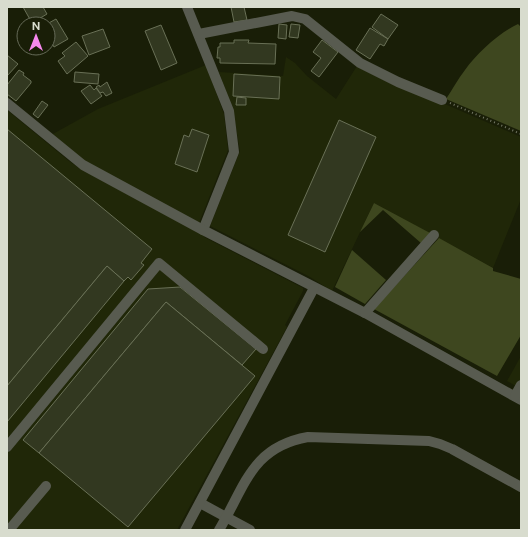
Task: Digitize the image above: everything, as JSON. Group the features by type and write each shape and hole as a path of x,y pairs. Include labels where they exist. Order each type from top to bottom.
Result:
{"street":[{"path":"187,7 229,111 234,152 203,230"},
{"path":"199,34 292,16 305,19 360,63 398,82 442,100"},
{"path":"7,103 82,165 203,230 365,313 518,398 521,385"},
{"path":"365,313 434,235"},
{"path":"7,447 158,263 263,349"},
{"path":"186,530 314,288"},
{"path":"219,530 247,477 261,459 269,452 283,444 295,439 308,437 429,441 452,449 521,487"},
{"path":"9,530 46,486"},
{"path":"200,503 250,530"}],"path":[{"path":"442,100 521,134"}],"shaded area":[{"path":"518,24 521,27 521,131 446,99 462,73 476,57 496,38"},
{"path":"286,57 336,99 357,66 521,137 521,199 493,268 374,203 332,291 310,277 210,226 240,151 233,111 219,72 283,76"},
{"path":"206,65 224,114 228,150 199,223 87,163 51,135 98,109"},
{"path":"7,110 82,170 204,235 204,237 303,288 303,291 285,325 287,327 177,530 7,530"},
{"path":"374,203 430,233 421,243 383,210 360,232"},
{"path":"439,238 493,268 493,271 521,279 521,335 497,376 374,309"},
{"path":"352,250 386,280 365,304 335,287"},
{"path":"521,356 521,389 507,381"}],"building":[{"path":"23,7 43,7 47,14 44,16 28,16"},
{"path":"231,7 244,7 247,20 234,22"},
{"path":"381,14 398,25 388,39 372,27"},
{"path":"56,19 68,39 56,46"},
{"path":"279,24 287,25 286,39 278,38"},
{"path":"291,24 300,25 298,38 289,37"},
{"path":"161,25 177,63 161,70 145,31"},
{"path":"370,28 388,39 384,46 380,44 370,59 356,50"},
{"path":"103,29 110,47 89,55 82,36"},
{"path":"234,40 249,40 248,43 276,44 275,64 220,63 220,58 217,58 220,43 234,43"},
{"path":"322,40 338,52 319,77 311,71 321,58 313,52"},
{"path":"76,42 88,56 67,74 58,61 65,56 62,53"},
{"path":"7,55 18,64 7,76"},
{"path":"19,70 24,73 23,75 31,81 31,83 16,101 7,94 7,85"},
{"path":"75,72 99,74 98,84 74,82"},
{"path":"234,74 280,77 279,99 233,96"},
{"path":"107,82 112,93 106,96 103,92 100,93 96,87 99,85 100,87"},
{"path":"90,85 94,90 96,88 102,96 91,104 81,91"},
{"path":"237,97 246,98 246,105 236,105"},
{"path":"42,101 48,105 38,118 33,114"},
{"path":"339,120 376,137 325,252 288,235"},
{"path":"7,129 152,249 141,263 144,265 131,280 128,277 124,281 107,266 7,386"},
{"path":"192,129 209,135 197,172 175,164 184,135 189,137"},
{"path":"107,266 124,281 7,422 7,386"},
{"path":"180,287 256,349 242,365 166,302 39,453 23,440 148,289"},
{"path":"166,302 255,376 128,527 39,453"}]}
